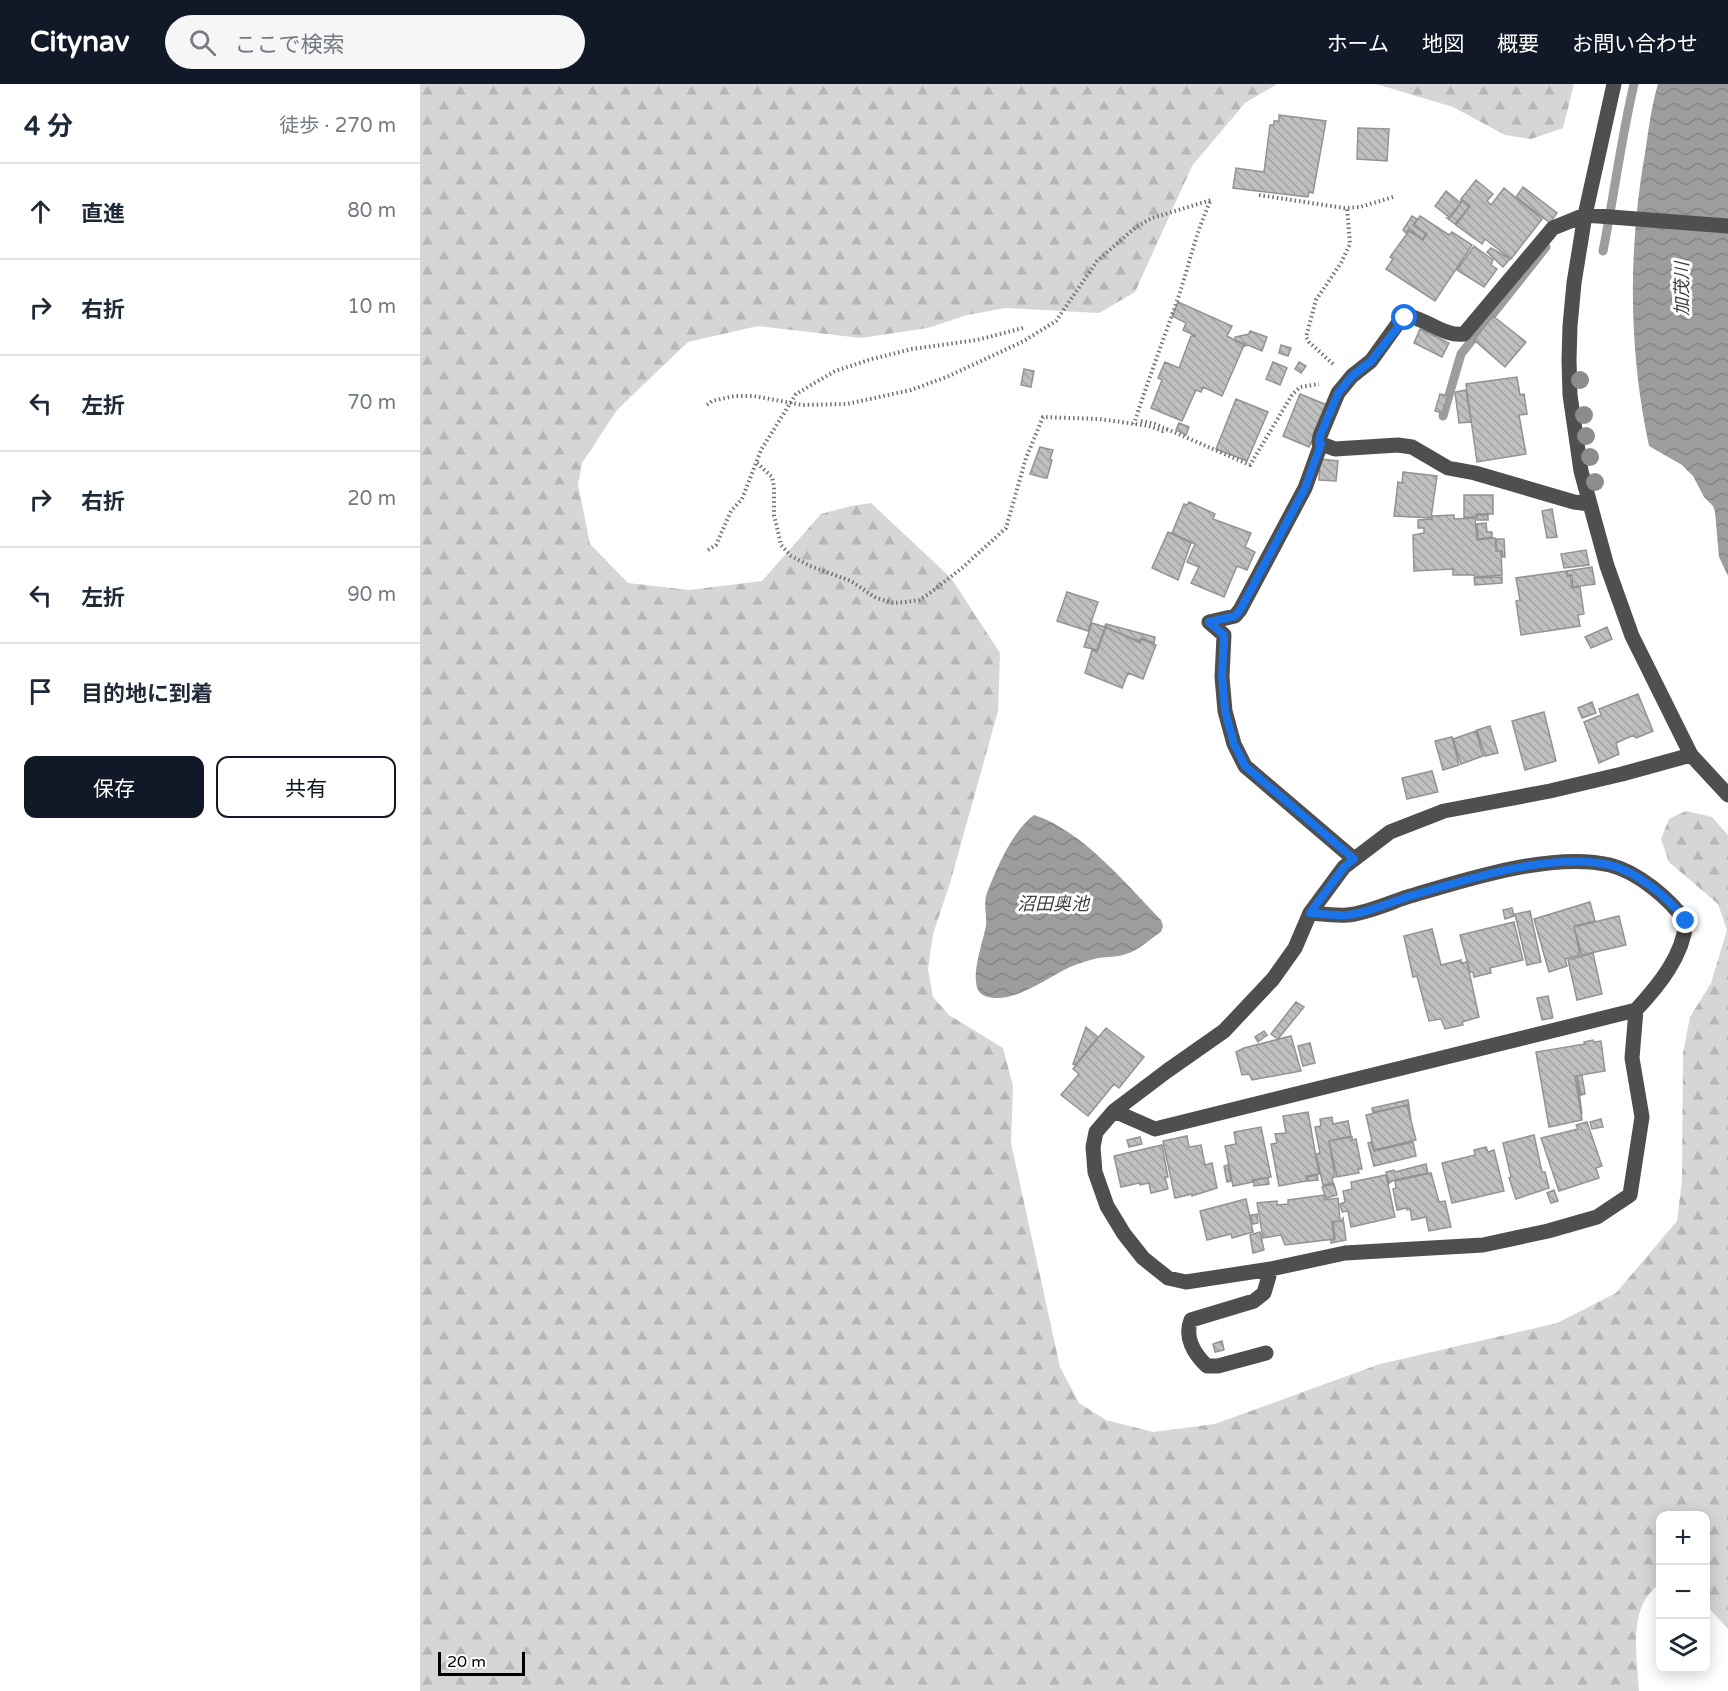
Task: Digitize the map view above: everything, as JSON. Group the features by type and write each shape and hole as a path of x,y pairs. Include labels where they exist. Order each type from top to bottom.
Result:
{"street":[{"path":"1614,84 1585,215 1574,283 1569,360 1581,471 1607,566 1632,636 1691,754 1728,795"},
{"path":"1354,859 1245,766 1234,744 1225,711 1222,677 1224,635 1209,622 1235,616 1240,610 1305,488 1321,444 1319,443 1320,436 1338,393 1371,361 1405,318 1417,318 1454,334 1464,334 1554,228 1585,215 1728,226"},
{"path":"1321,444 1335,448 1387,445 1412,447 1448,468 1475,473 1574,502 1590,504"},
{"path":"1636,1010 1632,1058 1642,1118 1630,1195 1597,1217 1548,1231 1483,1245 1345,1253 1271,1269 1186,1282 1168,1278 1143,1258 1124,1234 1107,1206 1095,1173 1093,1147 1096,1132 1114,1111 1224,1031 1273,979 1295,948 1310,913 1344,867 1390,832 1444,811 1550,791 1691,754"},
{"path":"1114,1111 1155,1129 1636,1010 1663,980 1685,936 1686,921 1678,910 1651,885 1612,866 1583,862 1544,865 1486,874 1347,915 1310,913"},
{"path":"1266,1353 1218,1365 1207,1365 1196,1352 1187,1328 1191,1320 1254,1301 1264,1293 1271,1269"}],"path":[{"path":"1259,195 1347,208 1394,197"},
{"path":"707,405 712,401 734,396 754,396 789,404 847,404 912,390 949,376 1024,341 1056,321 1097,261 1136,226 1152,218 1211,200 1134,424"},
{"path":"1347,208 1350,244 1341,263 1316,300 1306,337 1347,382"},
{"path":"708,550 716,545 731,511 742,499 761,450 796,394 835,371 912,349 977,340 1023,328"},
{"path":"1141,421 1250,465 1292,394 1300,387 1347,382"},
{"path":"757,463 772,477 774,515 781,545 791,556 810,566 851,581 876,598 894,603 919,600 930,593 1006,528 1026,458 1043,417 1099,419 1167,430"}],"green space":[{"path":"420,84 1277,84 1245,103 1192,166 1135,292 1099,313 1006,308 967,315 928,328 861,338 758,326 688,342 617,410 582,463 578,485 590,544 628,583 689,590 762,581 821,514 871,503 951,578 1000,653 998,711 950,883 933,934 928,969 933,997 949,1015 1003,1048 1013,1086 1011,1143 1060,1367 1079,1403 1106,1420 1153,1432 1215,1424 1380,1364 1557,1323 1616,1293 1677,1221 1682,1181 1683,1053 1690,1017 1711,983 1727,930 1718,904 1669,862 1661,839 1669,819 1686,811 1712,817 1728,835 1728,1629 1710,1609 1710,1511 1656,1511 1656,1588 1643,1605 1636,1633 1639,1691 420,1691"},
{"path":"1376,84 1574,84 1563,128 1531,139 1505,135 1453,107"}],"water":[{"name":"加茂川","path":"1658,84 1728,84 1728,576 1719,557 1713,506 1704,497 1693,476 1682,465 1649,446 1642,409 1634,334 1634,259 1640,184"},
{"name":"沼田奥池","path":"1034,815 1052,822 1086,845 1161,920 1163,926 1161,932 1130,952 1082,962 1025,991 1003,998 993,998 983,995 978,990 976,982 977,962 986,925 986,897 1012,840"}],"building":[{"path":"1279,115 1326,121 1313,193 1309,192 1308,197 1233,188 1236,168 1264,172 1270,125 1274,125 1274,121 1279,121"},
{"path":"1358,128 1389,129 1387,161 1357,159"},
{"path":"1476,180 1493,194 1487,201 1491,205 1504,188 1542,219 1511,259 1485,239 1482,244 1456,225 1470,206 1461,199"},
{"path":"1523,187 1557,213 1550,223 1516,197"},
{"path":"1446,191 1461,203 1449,217 1435,206"},
{"path":"1461,200 1469,207 1455,224 1447,218 1450,218"},
{"path":"1412,216 1417,219 1413,225 1426,234 1423,239 1409,229 1406,233 1403,230"},
{"path":"1420,216 1449,235 1452,232 1472,245 1435,301 1386,269 1393,259 1390,257 1409,231 1423,240 1427,234 1414,225"},
{"path":"1474,246 1493,260 1491,265 1497,269 1484,287 1457,270"},
{"path":"1491,248 1510,259 1503,267 1487,252"},
{"path":"1178,302 1232,326 1227,336 1244,345 1222,396 1203,387 1201,392 1196,390 1182,421 1151,408 1162,380 1158,378 1165,362 1179,368 1191,336 1196,336 1183,330 1186,323 1172,316"},
{"path":"1493,316 1526,342 1505,367 1474,340"},
{"path":"1420,329 1449,343 1442,357 1414,343"},
{"path":"1250,331 1267,337 1262,351 1235,340 1235,337 1249,334"},
{"path":"1281,345 1291,348 1288,356 1279,353"},
{"path":"1273,362 1287,368 1280,385 1266,379"},
{"path":"1299,362 1306,366 1301,373 1295,369"},
{"path":"1024,369 1034,371 1031,387 1021,385"},
{"path":"1517,377 1520,395 1524,394 1527,414 1519,415 1526,454 1477,462 1466,384"},
{"path":"1466,390 1471,422 1459,423 1455,392"},
{"path":"1300,394 1327,405 1309,447 1283,436"},
{"path":"1440,394 1448,396 1442,413 1435,411"},
{"path":"1236,399 1268,412 1247,461 1216,449"},
{"path":"1179,423 1189,427 1186,435 1176,430"},
{"path":"1040,447 1053,450 1047,478 1030,474"},
{"path":"1320,459 1338,461 1336,481 1319,480"},
{"path":"1403,472 1437,476 1431,518 1394,516 1398,482 1402,483"},
{"path":"1464,495 1493,495 1493,514 1464,517"},
{"path":"1189,502 1215,514 1213,519 1251,533 1245,547 1255,552 1247,570 1237,566 1224,597 1191,583 1199,567 1187,562 1195,544 1172,533 1184,504 1187,505"},
{"path":"1552,509 1557,537 1547,538 1542,511"},
{"path":"1454,515 1454,519 1475,518 1477,540 1495,538 1496,551 1501,552 1502,575 1475,577 1474,575 1453,575 1453,569 1414,571 1413,535 1424,533 1424,528 1418,528 1418,520 1432,519 1432,516"},
{"path":"1477,515 1488,515 1488,520 1477,520"},
{"path":"1486,523 1487,532 1492,532 1492,537 1478,539 1477,524"},
{"path":"1168,532 1191,543 1178,580 1152,568"},
{"path":"1496,539 1504,539 1505,557 1502,557 1502,551 1497,551"},
{"path":"1586,550 1589,565 1564,568 1561,554"},
{"path":"1592,567 1595,584 1573,587 1572,575 1567,575 1567,571"},
{"path":"1566,571 1567,576 1570,575 1572,588 1580,587 1584,614 1578,615 1580,626 1521,635 1516,601 1520,600 1516,578"},
{"path":"1502,577 1502,583 1475,585 1474,578"},
{"path":"1067,592 1098,602 1088,631 1057,621"},
{"path":"1092,623 1105,627 1097,650 1084,647"},
{"path":"1106,624 1155,637 1154,643 1141,638 1139,641 1116,632 1105,626"},
{"path":"1106,627 1140,643 1141,639 1156,645 1143,679 1128,673 1122,688 1085,673 1092,650 1097,652"},
{"path":"1607,627 1612,639 1591,648 1585,637"},
{"path":"1638,694 1653,731 1636,738 1634,735 1616,743 1619,754 1599,763 1584,722 1601,715 1599,709"},
{"path":"1592,702 1596,713 1582,718 1578,708"},
{"path":"1544,712 1556,761 1525,770 1512,721"},
{"path":"1490,726 1498,753 1485,756 1477,730"},
{"path":"1476,731 1483,756 1461,764 1453,739"},
{"path":"1452,737 1459,765 1443,770 1435,741"},
{"path":"1432,771 1438,792 1407,799 1402,778"},
{"path":"1590,902 1595,921 1574,926 1580,955 1565,959 1567,966 1549,972 1534,919"},
{"path":"1512,908 1514,916 1505,919 1503,910"},
{"path":"1530,911 1541,962 1527,965 1515,914"},
{"path":"1619,916 1626,945 1582,955 1574,927"},
{"path":"1514,922 1523,960 1490,968 1491,973 1474,977 1473,972 1470,972 1460,935"},
{"path":"1432,929 1441,965 1461,960 1461,963 1467,962 1479,1017 1462,1022 1463,1025 1445,1029 1441,1019 1429,1021 1417,976 1413,977 1404,936"},
{"path":"1593,953 1602,994 1577,1000 1568,960"},
{"path":"1548,996 1553,1018 1542,1020 1537,998"},
{"path":"1296,1002 1304,1007 1278,1039 1271,1034"},
{"path":"1086,1027 1098,1037 1075,1065 1073,1064"},
{"path":"1106,1028 1144,1057 1119,1088 1114,1084 1088,1116 1061,1095 1079,1074 1073,1069"},
{"path":"1264,1031 1267,1035 1258,1042 1255,1037"},
{"path":"1291,1036 1301,1071 1252,1080 1249,1074 1242,1075 1236,1052"},
{"path":"1593,1040 1594,1042 1601,1041 1605,1071 1575,1076 1582,1120 1549,1127 1536,1052 1585,1044 1584,1042"},
{"path":"1310,1043 1315,1063 1303,1066 1298,1046"},
{"path":"1582,1075 1585,1094 1581,1095 1577,1076"},
{"path":"1575,1076 1577,1076 1582,1114"},
{"path":"1408,1100 1411,1120 1408,1105 1373,1112 1372,1108"},
{"path":"1407,1105 1416,1140 1374,1150 1366,1115"},
{"path":"1308,1112 1319,1174 1306,1176 1307,1181 1279,1186 1271,1144 1277,1143 1275,1134 1286,1133 1283,1116"},
{"path":"1332,1117 1333,1124 1348,1121 1351,1136 1329,1141 1335,1177 1332,1178 1333,1183 1323,1185 1316,1154 1320,1153 1315,1127 1321,1126 1320,1119"},
{"path":"1601,1119 1603,1127 1592,1129 1590,1122"},
{"path":"1587,1122 1602,1166 1596,1168 1599,1178 1559,1191 1541,1138 1578,1129 1576,1125"},
{"path":"1261,1127 1271,1177 1233,1186 1225,1146 1236,1144 1234,1132"},
{"path":"1534,1135 1542,1172 1545,1172 1549,1188 1516,1199 1509,1178 1511,1177 1503,1143"},
{"path":"1187,1136 1189,1147 1201,1145 1205,1165 1212,1163 1217,1188 1192,1196 1192,1194 1175,1198 1163,1141"},
{"path":"1140,1137 1142,1144 1129,1147 1127,1140"},
{"path":"1352,1137 1352,1140 1356,1139 1362,1169 1358,1169 1359,1173 1337,1177 1329,1141"},
{"path":"1371,1142 1374,1151 1413,1142 1416,1156 1374,1166 1368,1143"},
{"path":"1162,1145 1168,1189 1151,1193 1149,1183 1121,1187 1114,1156"},
{"path":"1486,1147 1488,1152 1494,1150 1504,1191 1452,1203 1442,1163 1475,1155 1474,1150"},
{"path":"1426,1164 1428,1173 1389,1183 1386,1172"},
{"path":"1228,1165 1231,1181 1227,1182 1224,1166"},
{"path":"1431,1173 1439,1202 1445,1201 1451,1227 1429,1231 1426,1217 1412,1220 1410,1209 1397,1210 1393,1189 1396,1188 1395,1181"},
{"path":"1317,1175 1318,1180 1308,1181 1307,1177"},
{"path":"1386,1175 1395,1217 1351,1227 1348,1211 1342,1212 1340,1204 1345,1202 1343,1191 1352,1189 1351,1182"},
{"path":"1268,1178 1269,1184 1254,1186 1254,1180"},
{"path":"1334,1184 1337,1195 1326,1198 1322,1187"},
{"path":"1554,1190 1558,1201 1551,1203 1547,1193"},
{"path":"1324,1195 1324,1200 1338,1198 1340,1221 1332,1222 1334,1239 1285,1245 1281,1235 1263,1238 1257,1203 1277,1201 1277,1205 1288,1204 1288,1200"},
{"path":"1246,1199 1253,1232 1232,1238 1231,1234 1207,1240 1200,1211"},
{"path":"1257,1214 1258,1223 1253,1224 1251,1215"},
{"path":"1343,1218 1346,1240 1331,1243 1331,1240 1335,1239 1333,1222 1341,1221"},
{"path":"1260,1232 1264,1250 1253,1253 1250,1235"},
{"path":"1222,1341 1224,1350 1215,1352 1213,1344"}],"waterway":[{"path":"1603,251 1634,84"},
{"path":"1443,416 1461,354 1546,247"}],"route":[{"path":"1405,318 1399,322 1371,361 1352,376 1338,393 1320,436 1319,443 1321,444 1305,488 1240,610 1235,616 1217,618 1209,622 1224,635 1222,677 1225,711 1234,744 1245,766 1354,859 1344,867 1310,913 1347,915 1486,874 1556,863 1583,862 1612,866 1651,885 1678,910 1686,921"}]}
